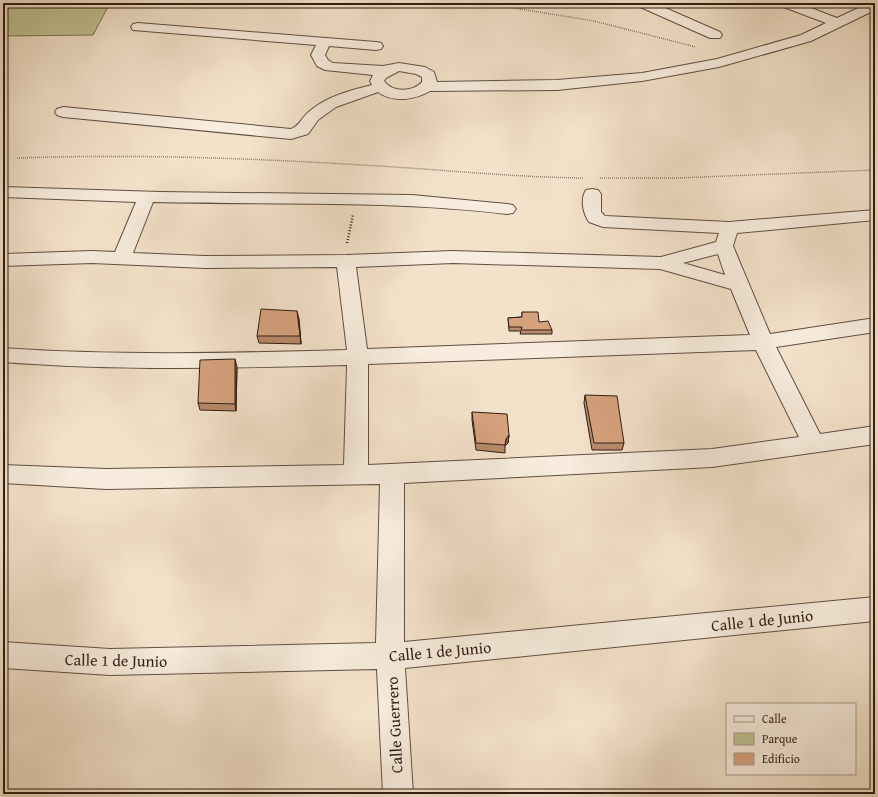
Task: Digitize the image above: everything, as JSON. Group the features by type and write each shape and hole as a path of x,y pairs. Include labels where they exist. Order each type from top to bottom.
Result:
{"street":[{"path":"786,3 840,14"},
{"path":"815,3 840,14"},
{"path":"642,4 715,35"},
{"path":"385,71 377,81 380,87 387,91 402,94 417,92 429,82 627,69 714,52 796,31 840,14 875,5"},
{"path":"429,82 557,85 642,77 719,63 806,38 840,14"},
{"path":"138,27 376,46"},
{"path":"324,43 318,55 322,63 330,67 385,71 399,67 413,68 425,72 429,82"},
{"path":"63,112 291,134 301,132 307,127 314,114 332,103 380,87"},
{"path":"590,183 592,212 595,218 603,221 726,237"},
{"path":"3,192 146,198 357,199 462,202 507,209"},
{"path":"122,258 146,198"},
{"path":"661,263 726,237 875,215"},
{"path":"726,237 739,285 762,342 813,443"},
{"path":"5,264 122,258 205,262 346,261 453,257 661,263 739,285"},
{"path":"346,261 358,357 356,474"},
{"path":"3,355 87,361 214,361 358,357 762,342 875,325"},
{"path":"3,474 106,479 392,474 712,458 875,435"},
{"name":"Calle Guerrero","path":"392,474 390,656 398,794"},
{"name":"Calle 1 de Junio","path":"3,655 110,662 390,656 875,609"}],"path":[{"path":"483,3 594,21 659,36 714,52"},
{"path":"17,158 96,154 265,159 412,168 590,183 875,170"},
{"path":"346,261 346,244 357,199"}],"green space":[{"path":"3,3 110,3 93,35 3,36"}],"building":[{"path":"261,309 297,311 300,336 257,336"},
{"path":"522,312 538,312 539,322 548,321 552,330 521,330 522,327 509,327 508,318 522,317"},
{"path":"235,359 235,404 198,403 200,360"},
{"path":"585,395 617,396 624,443 594,443"},
{"path":"472,412 507,414 509,435 506,439 505,445 476,443"}]}
